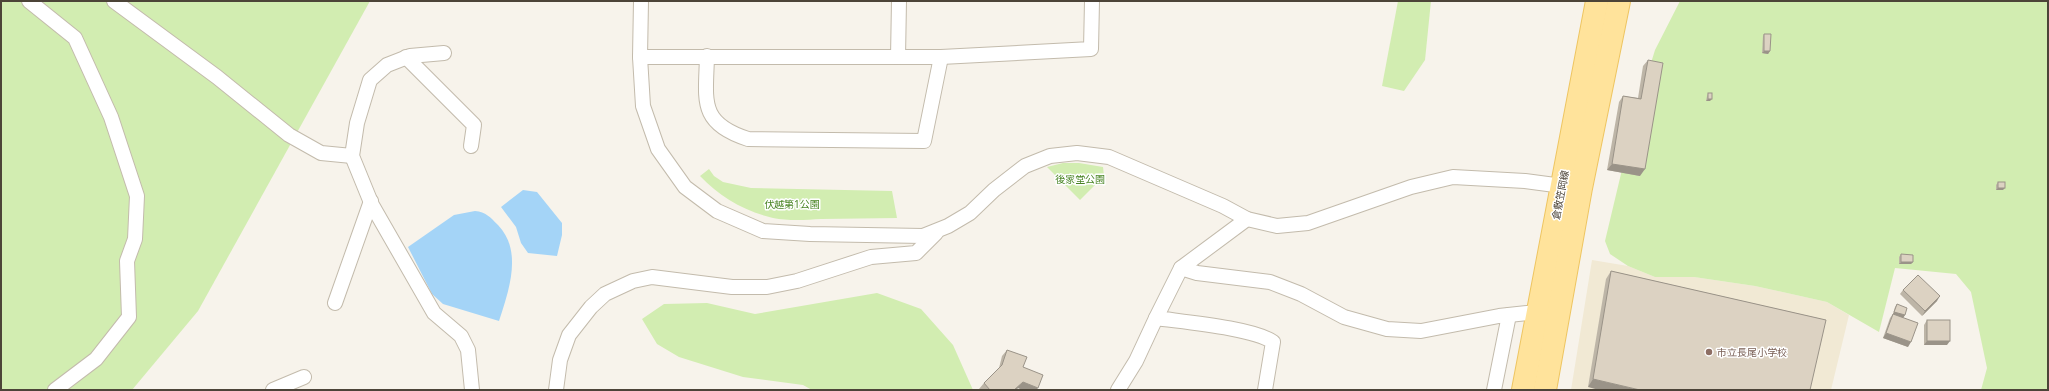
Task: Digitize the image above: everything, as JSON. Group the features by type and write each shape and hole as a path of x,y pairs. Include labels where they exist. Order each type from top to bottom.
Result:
{"main road":[{"name":"倉敷笠岡線","path":"1545,390 1597,1"},
{"name":"倉敷笠岡線","path":"1522,390 1537,312 1572,187 1619,1"}],"street":[{"path":"29,1 75,38 111,116 138,196 135,239 127,261 129,317 96,359 55,390"},
{"path":"114,1 217,76 289,135 321,153 352,156"},
{"path":"641,1 640,57 643,106 658,149 684,187 717,211 763,231 810,234 923,236 939,230 970,213 994,190 1025,166 1050,156 1077,153 1109,157 1223,206 1247,219 1277,226 1308,223 1411,187 1453,177 1572,187"},
{"path":"898,57 899,1"},
{"path":"640,57 941,57 1091,48 1092,1"},
{"path":"444,53 406,57 387,64 370,80 357,123 352,156 371,201 386,231 434,312 461,336 468,350 472,390"},
{"path":"707,56 706,106 714,119 725,130 737,135 748,138 924,141 941,57"},
{"path":"406,57 474,125 472,146"},
{"path":"335,303 371,201"},
{"path":"1118,390 1136,361 1181,268 1247,219"},
{"path":"556,390 560,360 569,335 591,307 605,294 633,281 652,277 732,287 767,287 797,280 871,257 916,253 939,230"},
{"path":"1181,268 1197,273 1270,282 1301,294 1344,317 1387,330 1420,331 1509,315 1537,312"},
{"path":"1494,390 1509,315"},
{"path":"1156,318 1247,332 1266,337 1273,342 1265,390"},
{"path":"273,390 304,377"}],"shaded area":[{"name":"市立長尾小学校","path":"1592,260 1628,266 1655,277 1694,277 1755,286 1827,302 1849,315 1831,390 1571,390"}],"green space":[{"path":"1,1 370,1 198,311 132,390 1,390"},
{"path":"1398,1 1431,1 1425,60 1404,91 1382,86"},
{"path":"1680,1 2048,1 2048,390 1981,390 1987,368 1971,292 1956,274 1895,268 1879,332 1827,302 1755,286 1694,277 1655,277 1628,266 1610,254 1605,241 1635,115 1655,50"},
{"name":"後家堂公園","path":"1063,163 1079,163 1103,167 1104,176 1080,200 1047,167"},
{"name":"伏越第1公園","path":"709,169 714,176 723,182 751,188 892,191 897,218 785,220 773,218 742,207 724,197 700,176"},
{"path":"877,293 921,309 953,345 973,390 812,390 803,385 743,377 679,357 657,344 642,319 664,304 707,303 755,314"}],"water":[{"path":"523,190 537,192 562,223 562,235 557,256 528,253 521,243 516,227 501,207"},
{"path":"475,211 490,217 498,225 506,235 510,247 512,271 507,297 499,321 443,304 432,294 408,247 454,215"}],"building":[{"path":"1764,34 1771,34 1770,51 1764,51"},
{"path":"1648,60 1663,63 1645,169 1612,164 1623,96 1641,99"},
{"path":"1708,93 1712,93 1712,99 1708,99"},
{"path":"1998,182 2005,182 2005,188 1998,188"},
{"path":"1901,254 1913,255 1913,262 1901,262"},
{"name":"市立長尾小学校","path":"1611,271 1826,320 1810,390 1640,390 1593,379"},
{"path":"1918,275 1940,296 1925,311 1903,290"},
{"path":"1897,304 1907,308 1905,315 1894,312"},
{"path":"1893,314 1918,323 1911,342 1886,333"},
{"path":"1927,320 1950,320 1950,341 1927,341"},
{"path":"1007,350 1027,357 1023,367 1043,375 1038,388 1023,382 1014,390 990,390 984,383 1002,365"}],"place":[{"name":"市立長尾小学校","path":"1709,352"}]}
